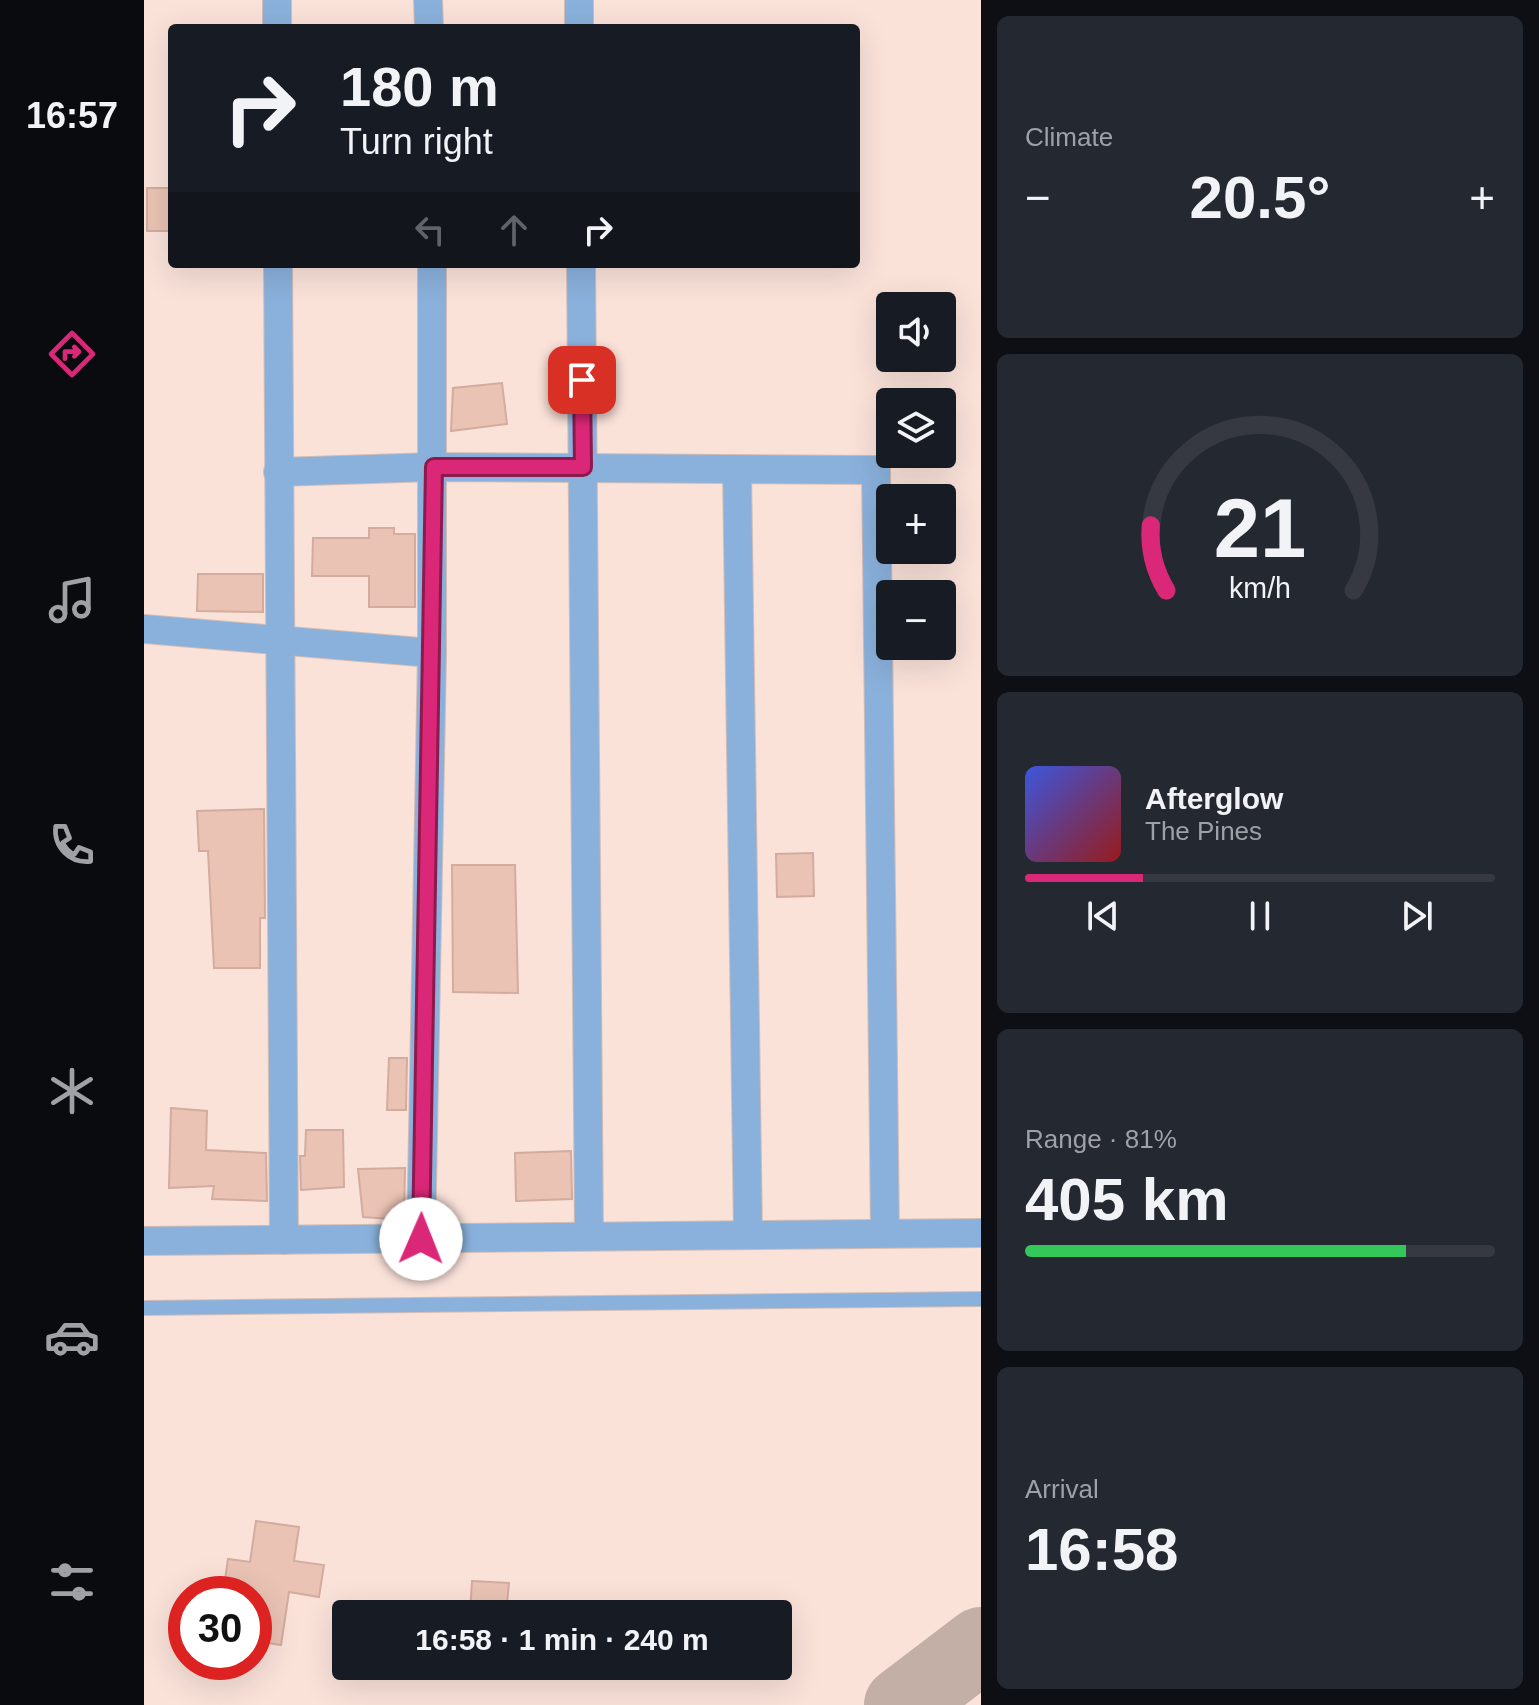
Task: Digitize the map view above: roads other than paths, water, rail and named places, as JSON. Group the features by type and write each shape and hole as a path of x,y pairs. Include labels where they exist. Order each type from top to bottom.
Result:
{"street":[{"path":"277,0 277,24"},
{"path":"428,0 429,24"},
{"path":"579,0 579,24"},
{"path":"278,268 284,1240"},
{"path":"421,1239 432,653 432,268"},
{"path":"581,268 589,1236"},
{"path":"278,472 434,467 876,470 885,1233"},
{"path":"737,471 748,1233"},
{"path":"144,629 432,653"},
{"path":"144,1241 981,1233"}],"lane":[{"path":"144,1308 981,1299"}]}
